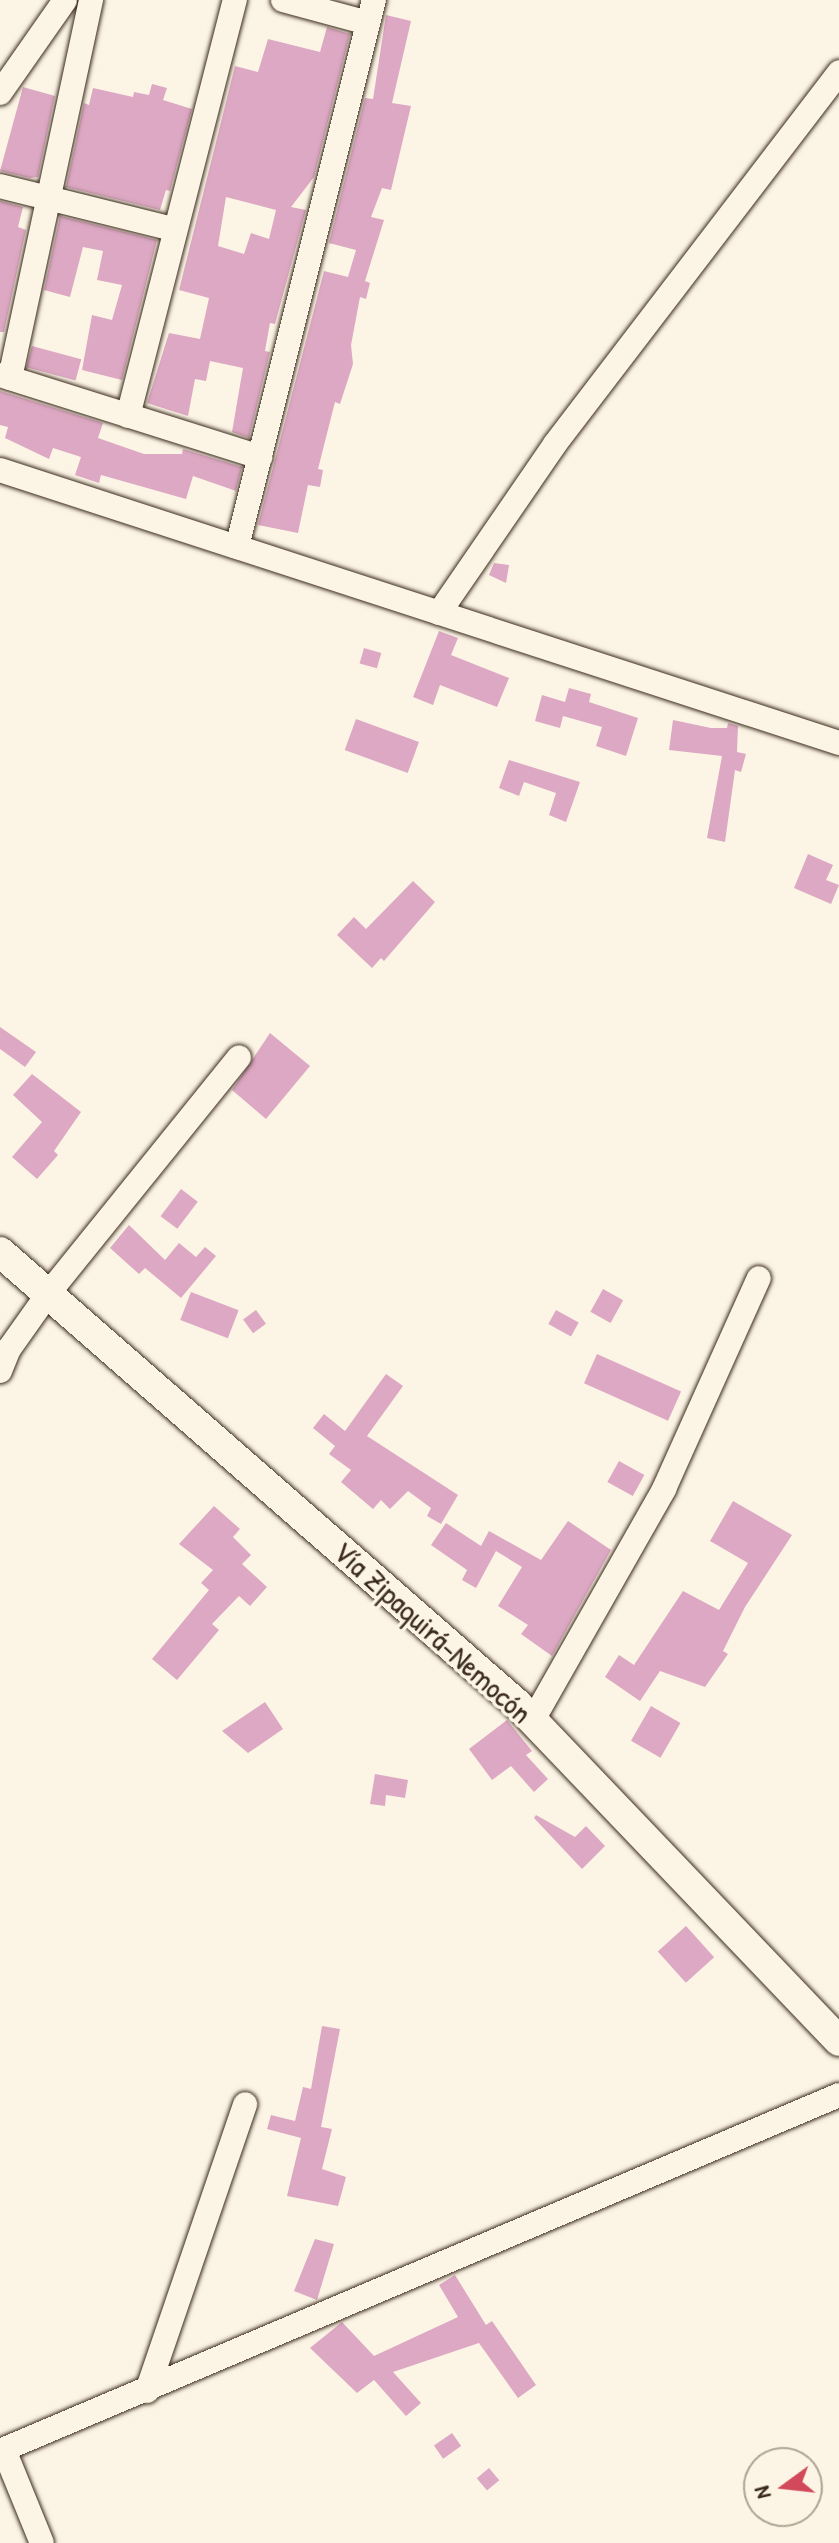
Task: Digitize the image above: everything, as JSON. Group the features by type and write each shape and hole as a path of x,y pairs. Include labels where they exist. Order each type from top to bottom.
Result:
{"main road":[{"name":"Vía Zipaquirá-Nemocón","path":"0,1252 533,1720 839,2041"}],"street":[{"path":"0,93 65,0"},
{"path":"91,0 52,199 5,377 260,457"},
{"path":"128,416 173,229 235,0"},
{"path":"237,547 371,12 283,0"},
{"path":"439,613 555,444 839,72"},
{"path":"0,186 173,229"},
{"path":"0,470 839,743"},
{"path":"0,1371 9,1349 48,1294 239,1057"},
{"path":"533,1720 664,1489 759,1278"},
{"path":"42,2543 2,2451 839,2095"},
{"path":"147,2391 245,2104"}],"building":[{"path":"386,15 411,21 392,103 411,106 391,190 382,188 371,217 384,220 365,281 370,283 366,299 360,297 351,345 353,364 340,404 335,402 318,469 323,470 320,487 308,485 298,533 258,525 324,271 348,277 356,250 329,243 365,98 373,99"},
{"path":"327,27 350,34 314,177 291,207 306,210 275,324 270,323 265,351 270,352 249,438 232,432 243,368 210,361 206,381 195,379 188,416 147,403 169,333 200,339 209,298 179,290 235,66 258,72 268,39 320,52","holes":["226,197 276,210 269,239 251,233 244,254 218,246"]},
{"path":"152,84 167,88 163,100 192,109 170,191 166,190 160,210 66,187 84,103 89,105 93,88 133,97 134,92 149,95"},
{"path":"23,87 55,96 38,177 30,178 0,171"},
{"path":"0,201 23,207 18,227 26,230 4,332 0,332"},
{"path":"60,216 157,240 122,380 82,370 92,315 112,320 122,285 97,280 103,251 83,247 70,297 44,290"},
{"path":"32,346 81,359 76,380 26,367"},
{"path":"0,391 103,423 98,438 144,454 182,454 183,449 242,467 236,491 193,476 186,499 101,475 99,483 75,475 81,457 53,448 49,459 5,438 8,427 0,425"},
{"path":"494,563 509,565 506,583 489,575"},
{"path":"439,631 458,638 451,655 509,678 497,707 440,685 433,705 413,697"},
{"path":"364,648 381,653 377,668 360,663"},
{"path":"569,688 591,694 589,702 638,718 626,756 596,746 602,727 563,716 560,728 535,721 542,695 565,702"},
{"path":"356,719 419,742 408,773 345,750"},
{"path":"673,720 711,728 727,728 728,723 738,726 737,752 746,754 741,772 735,770 725,842 707,838 722,756 669,750"},
{"path":"509,760 580,782 566,822 549,815 556,793 524,782 519,796 499,788"},
{"path":"808,854 833,865 826,880 839,885 831,904 794,888"},
{"path":"413,881 435,902 384,961 381,958 372,968 337,935 354,917 366,929"},
{"path":"0,1027 36,1052 25,1067 0,1049"},
{"path":"270,1033 310,1066 266,1119 232,1090"},
{"path":"32,1074 81,1112 54,1151 58,1155 37,1179 12,1157 42,1122 13,1095"},
{"path":"181,1189 198,1202 177,1229 161,1216"},
{"path":"129,1225 165,1260 179,1243 196,1257 205,1247 216,1256 181,1298 145,1268 139,1274 110,1248"},
{"path":"603,1289 623,1300 611,1323 590,1312"},
{"path":"191,1292 239,1310 228,1338 180,1320"},
{"path":"256,1310 266,1324 253,1333 243,1319"},
{"path":"556,1310 579,1323 571,1337 548,1324"},
{"path":"597,1354 681,1391 668,1421 584,1383"},
{"path":"386,1374 403,1386 367,1436 458,1495 441,1524 427,1516 431,1508 408,1491 390,1509 381,1500 373,1509 341,1482 351,1470 329,1454 335,1446 313,1428 324,1414 345,1431"},
{"path":"619,1461 644,1475 633,1496 607,1482"},
{"path":"733,1501 792,1535 745,1607 723,1651 728,1654 705,1687 660,1671 640,1701 605,1677 619,1655 634,1665 683,1591 719,1610 748,1563 710,1541"},
{"path":"214,1506 240,1529 233,1537 251,1555 242,1564 267,1587 250,1606 239,1596 212,1624 219,1630 177,1680 152,1659 209,1590 201,1583 213,1570 179,1544"},
{"path":"568,1521 611,1550 552,1656 521,1634 528,1625 498,1606 522,1567 496,1551 476,1588 462,1580 467,1570 431,1545 446,1523 481,1546 489,1531 541,1560"},
{"path":"265,1702 283,1729 248,1753 222,1731"},
{"path":"651,1706 680,1723 660,1758 631,1741"},
{"path":"507,1720 532,1751 526,1755 548,1779 534,1792 511,1766 492,1780 469,1749"},
{"path":"375,1774 408,1780 405,1798 386,1795 385,1806 370,1804"},
{"path":"536,1815 575,1837 586,1826 605,1846 582,1869 534,1818"},
{"path":"686,1926 714,1957 686,1983 658,1951"},
{"path":"322,2026 340,2029 321,2127 332,2129 322,2169 346,2177 338,2206 287,2196 301,2138 267,2129 271,2115 295,2121 303,2087 311,2089"},
{"path":"315,2239 334,2244 317,2300 294,2291"},
{"path":"455,2275 486,2325 492,2321 536,2385 518,2398 479,2343 393,2372 421,2403 406,2416 374,2380 357,2393 310,2348 342,2322 374,2356 458,2317 439,2285"},
{"path":"452,2433 461,2446 443,2459 434,2446"},
{"path":"489,2468 499,2480 487,2491 477,2478"}]}
